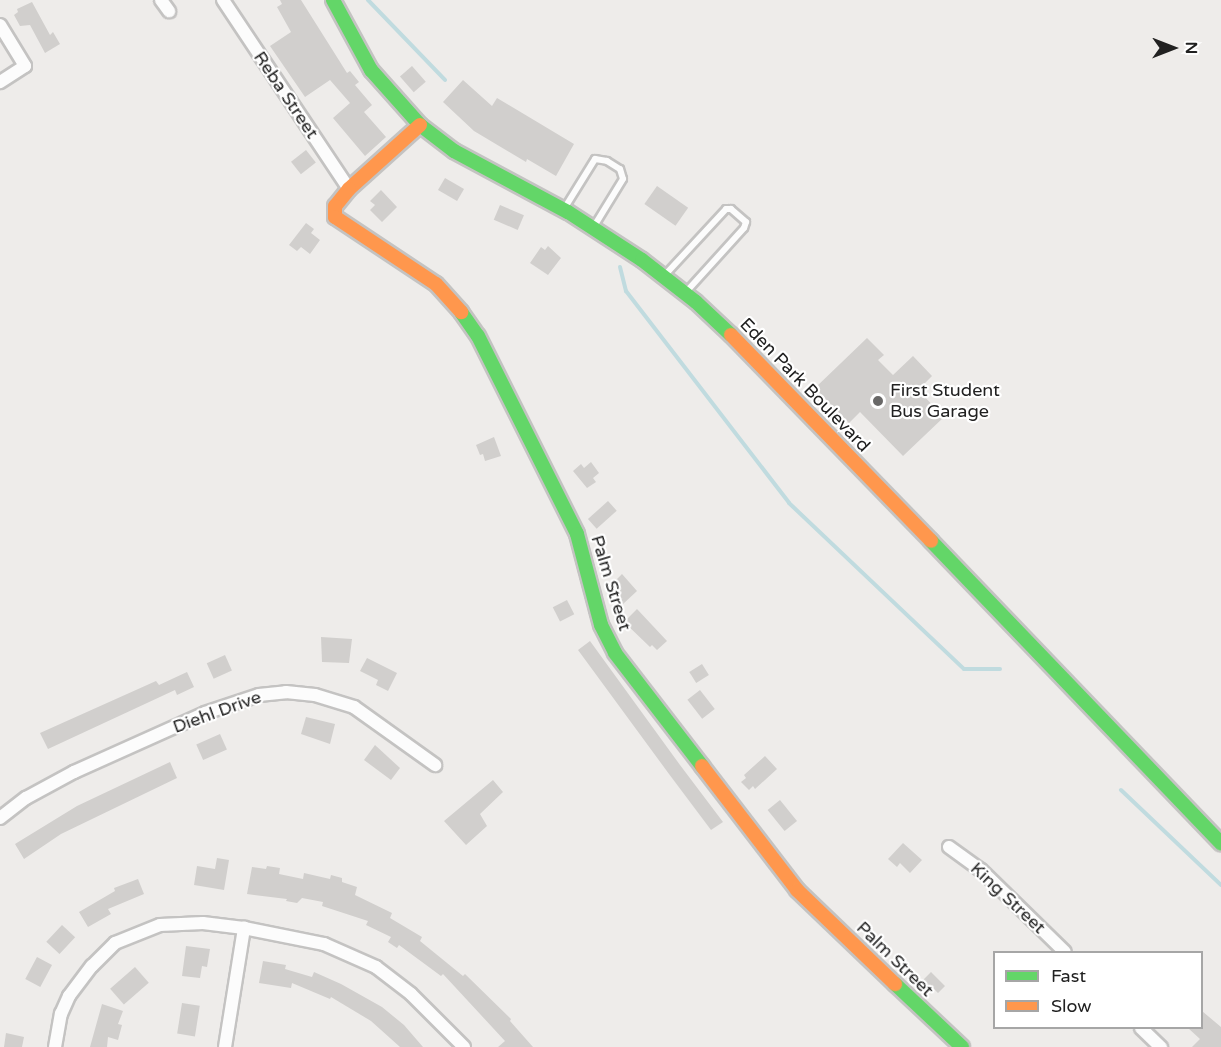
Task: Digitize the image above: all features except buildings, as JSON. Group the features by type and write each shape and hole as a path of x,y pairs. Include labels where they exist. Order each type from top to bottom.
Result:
{"main road":[{"name":"Eden Park Boulevard","path":"333,0 371,70 420,125 454,151 593,228 685,293 759,362 1221,843"},
{"name":"Palm Street","path":"420,125 350,189 335,206 334,212 338,221 436,284 463,314 478,336 577,534 601,625 615,653 635,682 797,890 962,1047"}],"street":[{"path":"161,0 169,11"},
{"name":"Reba Street","path":"223,0 350,189"},
{"path":"0,25 25,66 0,82"},
{"name":"Diehl Drive","path":"0,818 26,798 74,772 205,713 259,695 286,692 315,695 354,707 435,765"},
{"name":"King Street","path":"949,847 981,870 1064,951"},
{"path":"55,1047 61,1014 69,996 92,966 115,943 160,925 203,923 244,928 324,945 376,967 411,994 464,1047"},
{"path":"225,1047 244,928"},
{"path":"1142,1029 1161,1047"}],"lane":[{"path":"563,210 594,159 607,161 620,169 623,178 593,228"},
{"path":"663,277 726,209 731,209 746,222 744,228 685,293"}],"waterway":[{"path":"368,0 445,80"},
{"path":"620,267 626,291 789,503 964,669 1000,669"},
{"path":"1121,790 1221,885"}],"traffic: fast":[{"path":"333,0 371,70 420,125 454,151 568,212 642,260 696,302 731,335"},
{"path":"461,312 478,336 577,534 601,625 615,653 702,766"},
{"path":"931,541 1221,843"},
{"path":"895,984 962,1047"}],"traffic: slow":[{"path":"420,125 349,189 335,206 335,217 436,284 461,312"},
{"path":"731,335 931,541"},
{"path":"702,766 797,890 895,984"}],"place":[{"name":"First Student Bus Garage","path":"878,401"}]}
